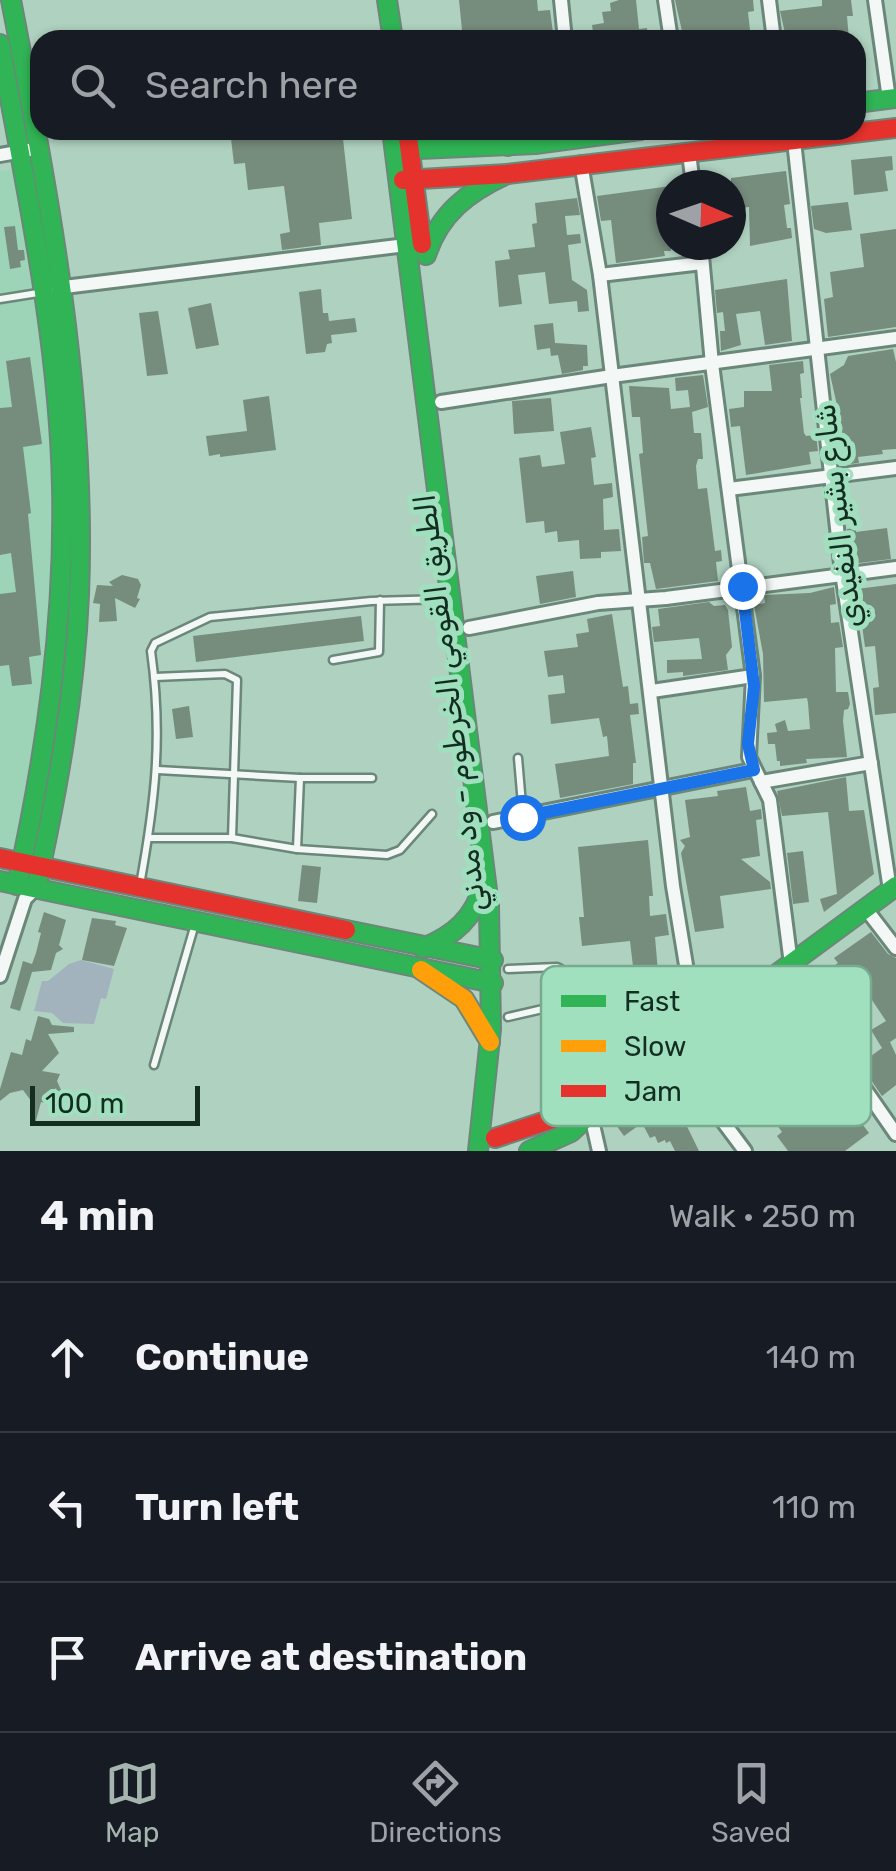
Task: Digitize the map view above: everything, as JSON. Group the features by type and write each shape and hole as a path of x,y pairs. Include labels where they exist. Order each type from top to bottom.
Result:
{"main road":[{"path":"11,0 30,97"},
{"path":"381,30 383,1"},
{"path":"383,1 390,30"},
{"path":"0,44 9,154 51,290"},
{"path":"866,102 892,99"},
{"path":"866,132 896,128"},
{"path":"38,140 59,428 60,625 44,809 32,865 20,888 493,983"},
{"path":"397,140 402,150 554,140"},
{"name":"الطريق القومي الخرطوم - ود مدني","path":"404,140 402,150 424,263 493,822 501,964 493,983 491,1043 478,1151"},
{"path":"486,140 508,146"},
{"path":"569,140 572,165"},
{"path":"406,180 507,174 802,140"},
{"path":"534,144 538,170"},
{"path":"424,263 428,245 443,218 477,187 507,174"},
{"name":"الطريق القومي الخرطوم - ود مدني","path":"406,180 406,245 486,876 508,1017 495,1145"},
{"path":"0,858 501,964"},
{"path":"423,948 464,926 479,903 486,876"},
{"path":"790,966 893,888"},
{"path":"421,970 464,999 491,1043"},
{"path":"495,1145 548,1126"},
{"path":"537,1150 578,1126"}],"street":[{"path":"561,0 564,30"},
{"path":"666,0 670,30"},
{"path":"768,0 772,30"},
{"path":"875,0 892,99"},
{"name":"شارع بشير النفيدي","path":"794,141 842,573 893,888"},
{"path":"9,154 40,148"},
{"path":"689,153 691,170"},
{"path":"572,165 600,275 672,886 685,966"},
{"path":"51,290 406,245"},
{"path":"702,260 752,676 748,744 770,800 787,966"},
{"path":"600,275 702,263"},
{"path":"441,402 896,338"},
{"path":"729,489 896,468"},
{"path":"469,628 598,603 896,568"},
{"path":"652,691 752,676"},
{"path":"493,822 662,787 870,763"},
{"path":"0,976 20,888"},
{"path":"866,908 896,948"},
{"path":"871,1096 896,1134"},
{"path":"597,1126 598,1151"},
{"path":"727,1126 746,1151"}],"lane":[{"path":"0,299 51,290"},
{"path":"139,887 158,770 160,726 151,652 155,643 204,619 380,600 451,599"},
{"path":"333,660 379,652 380,600"},
{"path":"155,677 234,676 237,680 232,838"},
{"path":"518,758 522,817"},
{"path":"158,770 372,778"},
{"path":"297,848 300,778"},
{"path":"148,838 232,838 297,848 394,853 432,814"},
{"path":"154,1065 196,922"},
{"path":"501,964 541,966"},
{"path":"508,1017 541,1009"}],"shaded area":[{"path":"17,169 37,297 56,480 56,607 19,850 0,846 0,171"},
{"path":"81,960 114,969 94,1024 63,1023 52,1013 34,1011 42,981"}],"building":[{"path":"459,0 537,0 538,11 550,10 553,30 462,30"},
{"path":"636,0 639,29 647,30 593,30 592,25 604,23 602,12 611,11 610,3"},
{"path":"675,0 753,0 754,11 748,12 750,30 682,30"},
{"path":"822,0 851,0 853,16 847,16 848,30 784,30 780,11 822,6"},
{"path":"231,140 343,140 352,219 319,223 321,245 282,250 280,234 290,232 284,186 248,190 245,163 234,164"},
{"path":"892,156 893,170 885,171 888,191 854,195 851,160"},
{"path":"786,171 790,204 784,205 792,238 750,246 746,176"},
{"path":"656,188 656,257 616,263 611,220 601,221 597,196"},
{"path":"577,198 580,215 565,216 567,235 580,234 581,243 568,245 572,280 587,290 589,311 578,312 577,301 549,304 545,272 518,275 522,304 499,307 495,261 510,259 508,250 535,247 535,203"},
{"path":"848,202 852,230 826,233 814,229 811,206"},
{"path":"15,226 18,250 24,250 25,260 20,261 21,267 10,269 4,227"},
{"path":"896,229 896,327 828,337 824,299 833,297 830,272 864,267 860,234"},
{"path":"787,279 792,341 765,345 760,311 736,314 741,345 721,351 720,331 725,331 723,312 717,313 715,290"},
{"path":"321,289 323,313 328,313 329,321 355,318 357,332 331,335 332,343 327,344 325,352 306,354 299,292"},
{"path":"211,303 219,345 196,349 188,308"},
{"path":"158,311 168,374 147,376 139,313"},
{"path":"553,323 555,343 587,345 588,366 583,366 583,370 562,374 558,355 551,356 550,348 537,350 534,325"},
{"path":"893,349 896,449 858,457 859,463 841,465 841,461 848,460 845,433 837,434 830,374 844,365 848,356"},
{"path":"30,357 42,444 23,447 41,655 29,657 32,684 12,686 9,665 0,666 0,594 16,592 11,553 0,555 0,408 12,407 6,361"},
{"path":"803,361 800,398 804,433 816,435 818,451 809,452 811,464 746,475 740,426 731,427 729,409 744,407 744,391 772,391 769,365"},
{"path":"703,375 708,407 692,412 694,433 701,433 702,445 703,459 698,459 696,466 698,489 707,488 715,551 721,550 722,561 716,562 718,581 656,589 650,563 644,563 642,537 648,536 639,454 643,453 640,417 632,417 629,386 669,388 671,409 690,407 688,390 676,391 675,378"},
{"path":"269,396 276,450 209,456 206,436 247,431 243,400"},
{"path":"551,398 554,431 514,434 512,401"},
{"path":"591,427 596,457 591,458 594,485 612,483 613,497 603,499 604,530 619,529 621,551 601,552 601,558 580,559 579,540 558,542 557,531 545,533 544,521 526,523 519,458 540,455 542,467 565,464 560,432"},
{"path":"856,528 856,532 887,528 891,559 851,564 847,529"},
{"path":"573,571 576,597 540,604 536,576"},
{"path":"122,575 138,579 140,599 135,608 115,598 117,621 99,622 100,604 93,603 97,585 113,586 109,582"},
{"path":"896,584 896,713 875,715 873,688 879,687 875,646 865,647 857,589"},
{"path":"834,587 836,604 830,605 831,623 839,622 843,647 835,648 836,692 848,692 850,704 844,710 843,721 847,757 806,759 807,763 780,766 775,744 768,744 767,733 777,732 775,724 785,720 788,731 810,729 808,703 807,698 764,702 763,654 754,605 765,603 764,595 810,593"},
{"path":"709,602 714,606 725,605 728,610 732,647 726,655 728,670 683,676 683,672 667,673 667,660 702,659 699,638 654,642 652,627 660,626 658,609"},
{"path":"612,614 623,687 628,686 630,704 638,703 639,714 630,715 636,763 633,784 560,798 555,764 609,756 607,736 603,737 599,718 551,724 548,695 565,693 563,675 548,677 544,651 578,647 576,634 589,632 587,619"},
{"path":"361,616 364,641 196,662 193,636"},
{"path":"189,706 193,737 176,739 172,709"},
{"path":"846,777 849,811 864,810 874,874 824,912 820,899 837,894 828,812 782,816 777,791"},
{"path":"746,787 750,811 761,809 762,819 756,820 760,856 741,859 770,882 771,889 720,896 724,928 695,932 681,853 685,846 680,840 690,837 685,800"},
{"path":"648,840 653,896 649,896 650,916 666,914 669,935 655,937 657,966 633,966 630,941 582,946 579,917 584,917 578,847"},
{"path":"803,851 809,902 793,904 787,853"},
{"path":"302,865 321,867 317,903 298,901"},
{"path":"44,912 66,920 59,945 63,949 56,953 51,970 32,972 20,1011 10,1008 23,961 32,964 36,953"},
{"path":"92,918 116,921 115,925 127,928 114,966 82,960"},
{"path":"871,932 896,958 896,1038 890,1042 896,1055 896,1085 882,1096 871,1080 871,1056 882,1048 871,1030 886,1021 871,1001 871,966 834,966 838,963 834,958"},
{"path":"38,1016 49,1019 52,1025 74,1027 74,1032 48,1034 59,1053 42,1071 60,1074 57,1081 61,1090 52,1095 49,1104 41,1102 35,1124 32,1102 23,1090 0,1101 0,1089 11,1052 22,1055 26,1039 31,1041"},
{"path":"617,1126 638,1126 624,1136"},
{"path":"644,1126 687,1126 699,1151 675,1151 670,1141 658,1143 655,1136 650,1138"},
{"path":"778,1126 864,1126 869,1133 845,1151 788,1151 777,1136 782,1132"}],"traffic: fast":[{"path":"11,0 30,100"},
{"path":"387,0 392,30"},
{"path":"0,44 48,320 62,487 60,588 52,688 17,885"},
{"path":"866,102 896,98"},
{"path":"36,888 69,706 77,632 80,520 71,370 37,140"},
{"path":"393,140 489,906 491,1029 478,1151"},
{"path":"487,140 508,146"},
{"path":"397,150 565,140"},
{"path":"426,255 447,216 480,188 507,174"},
{"path":"0,881 493,983"},
{"path":"423,948 462,924 475,907 484,884"},
{"path":"788,966 896,886"},
{"path":"346,930 493,960"},
{"path":"529,1151 577,1126"}],"traffic: slow":[{"path":"421,970 464,999 490,1042"}],"traffic: jam":[{"path":"866,132 896,128"},
{"path":"408,140 422,244"},
{"path":"403,180 507,174 795,140"},
{"path":"0,858 346,930"},
{"path":"495,1138 541,1123"}],"route":[{"path":"522,817 754,770 748,744 754,686 742,586"}]}
